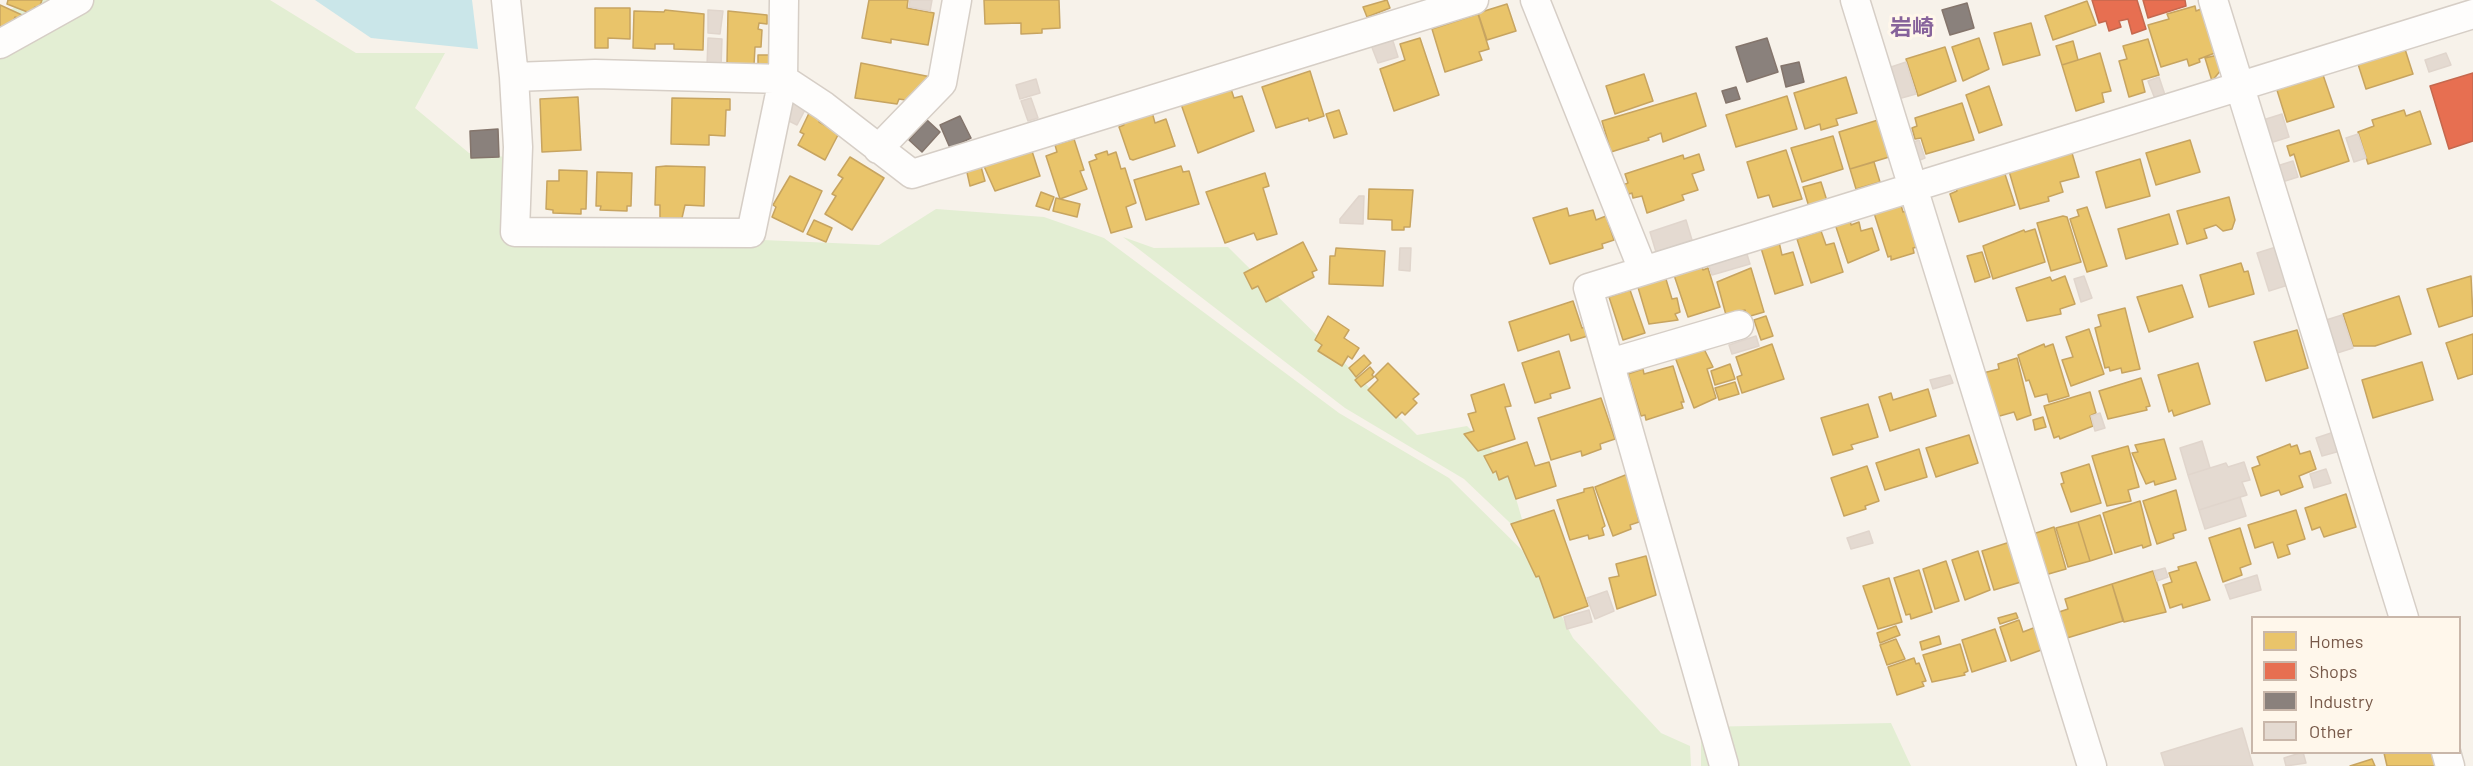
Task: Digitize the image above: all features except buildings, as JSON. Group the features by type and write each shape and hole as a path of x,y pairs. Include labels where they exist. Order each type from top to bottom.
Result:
{"street":[{"path":"0,44 79,0"},
{"path":"506,0 518,147 515,232 751,233 783,80 784,0"},
{"path":"878,149 942,83 957,0"},
{"path":"514,77 595,74 783,80 824,106 912,174 1474,0"},
{"path":"1535,0 1643,270"},
{"path":"1854,0 2092,766"},
{"path":"2213,0 2403,616"},
{"path":"1724,765 1588,288 2473,14"},
{"path":"1610,363 1739,325"}],"green space":[{"path":"32,0 270,0 356,53 445,53 415,108 469,153 506,157 508,229 879,245 936,209 1044,217 1104,238 1339,413 1449,478 1533,561 1573,638 1661,733 1690,746 1691,766 0,766 0,14"},
{"path":"1123,237 1154,248 1228,247 1417,435 1467,426 1506,464 1528,540 1464,479 1345,408"},
{"path":"1891,723 1911,766 1701,766 1701,727"}],"water":[{"path":"315,0 472,0 478,49 371,38"}],"district":[{"name":"岩崎","path":"1912,28"}]}
